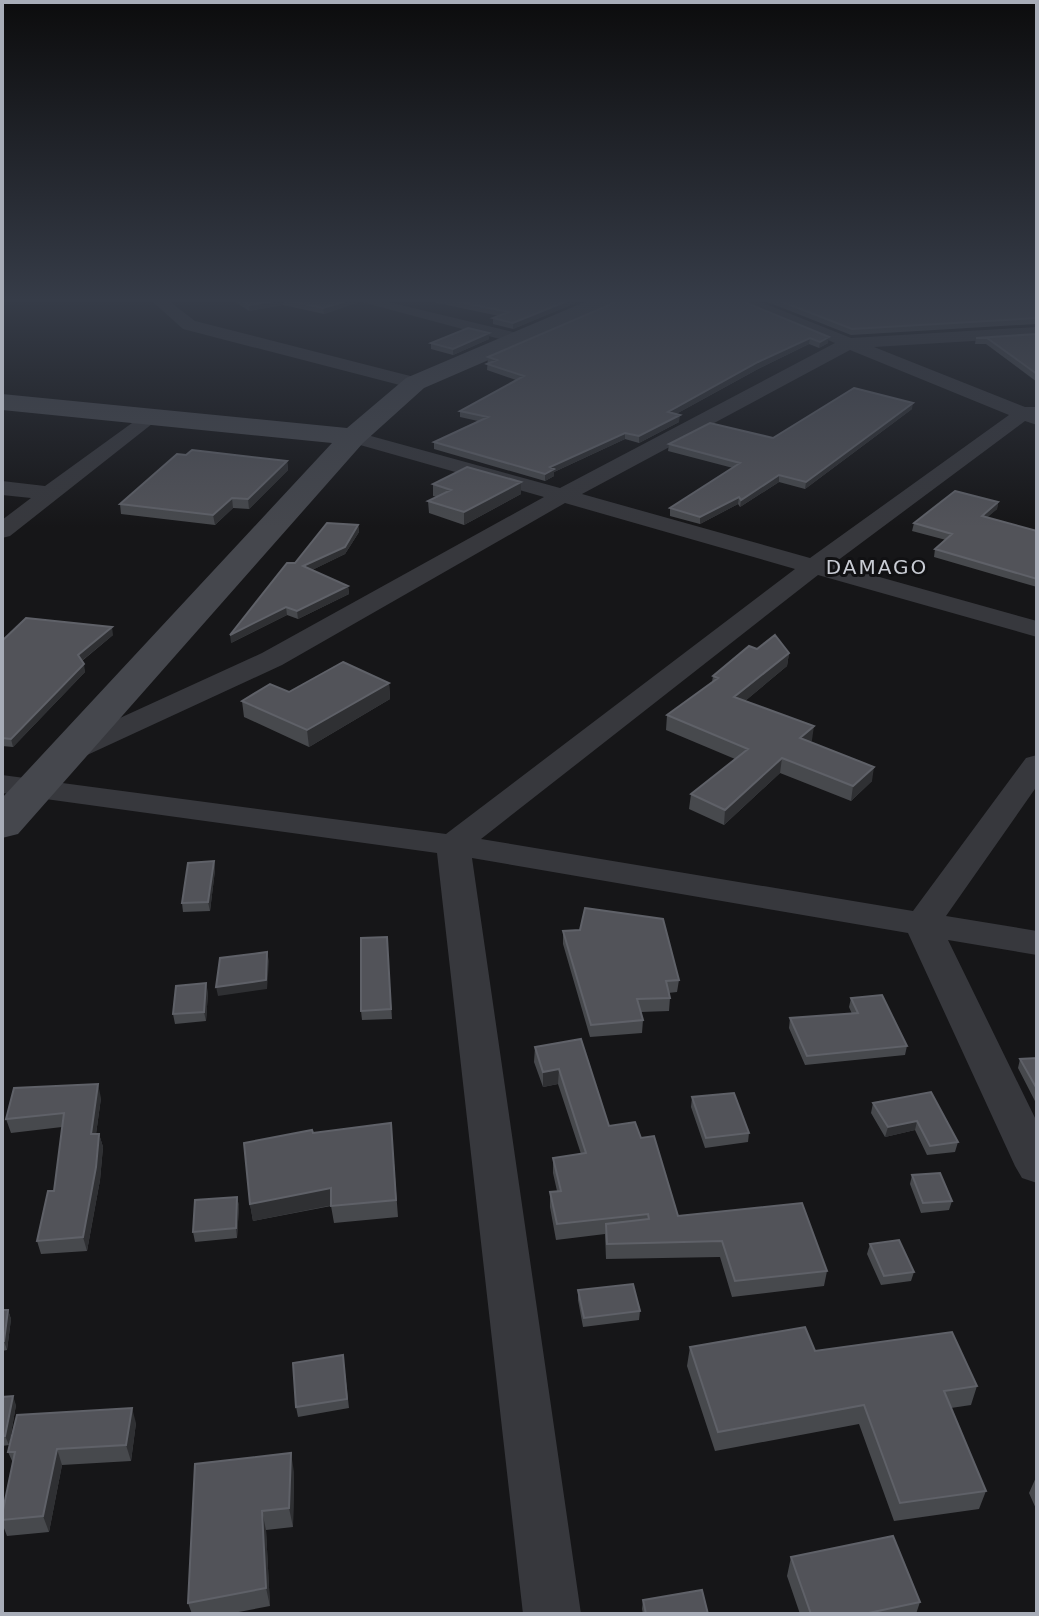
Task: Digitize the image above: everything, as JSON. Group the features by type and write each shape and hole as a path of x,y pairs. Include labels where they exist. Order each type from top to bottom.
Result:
{"main road":[{"path":"2,825 18,787 74,750 353,437 415,383 430,376"},
{"path":"2,402 353,437"}],"street":[{"path":"389,376 415,383"},
{"path":"74,750 272,659 564,495 786,376"},
{"path":"934,376 1033,415"},
{"path":"453,845 813,567 1033,415"},
{"path":"2,531 150,416"},
{"path":"353,437 1037,629"},
{"path":"2,488 53,494"},
{"path":"922,924 1037,764"},
{"path":"18,787 453,845 1037,943"},
{"path":"453,845 552,1614"},
{"path":"922,924 1037,1166"}],"building":[{"path":"523,376 732,376 668,412 680,415 639,436 625,433 550,467 554,469 545,474 434,442 488,417 460,411"},
{"path":"854,388 913,403 806,482 779,475 741,500 739,497 700,517 670,508 740,463 669,444 710,423 773,438"},
{"path":"192,450 287,461 248,499 232,498 213,515 120,504 177,454 186,455"},
{"path":"467,467 521,482 464,512 428,501 451,490 433,484"},
{"path":"955,491 998,502 982,516 1037,531 1037,579 935,549 952,534 914,523"},
{"path":"327,523 358,525 345,547 303,566 348,586 297,611 286,607 230,635 287,563 295,563"},
{"path":"26,618 112,627 78,655 84,664 11,739 2,738 2,641"},
{"path":"775,635 789,653 734,697 814,726 800,738 874,767 853,786 782,758 725,810 691,794 748,749 667,715 718,678 713,676 749,646 757,649"},
{"path":"343,662 389,683 307,730 242,701 270,684 289,692"},
{"path":"214,861 208,902 182,903 188,863"},
{"path":"585,908 663,919 679,980 666,981 670,998 637,999 643,1020 591,1025 563,931 580,930"},
{"path":"387,937 391,1009 361,1011 361,938"},
{"path":"267,952 266,980 216,987 220,958"},
{"path":"206,983 204,1012 173,1014 176,986"},
{"path":"882,995 907,1046 807,1056 790,1018 858,1013 851,998"},
{"path":"581,1039 609,1126 635,1122 641,1138 654,1136 678,1216 802,1203 827,1271 735,1281 722,1241 607,1244 606,1224 649,1219 648,1214 557,1224 550,1192 561,1191 553,1158 586,1153 559,1069 543,1072 535,1047"},
{"path":"1037,1058 1037,1089 1020,1059"},
{"path":"98,1084 91,1134 99,1134 96,1167 83,1237 37,1241 48,1191 54,1191 64,1113 6,1119 14,1088"},
{"path":"931,1092 958,1142 930,1146 917,1121 888,1127 873,1103"},
{"path":"734,1093 749,1133 706,1138 692,1097"},
{"path":"391,1123 396,1200 331,1206 331,1188 250,1204 244,1143 312,1130 313,1133"},
{"path":"940,1173 952,1201 923,1203 912,1175"},
{"path":"237,1197 236,1228 193,1232 195,1200"},
{"path":"899,1240 914,1272 884,1276 870,1244"},
{"path":"633,1284 640,1311 584,1318 578,1290"},
{"path":"2,1310 8,1310 4,1341 2,1341"},
{"path":"805,1327 815,1351 952,1332 977,1386 944,1391 986,1491 900,1503 864,1405 718,1432 690,1347"},
{"path":"343,1355 347,1399 296,1407 293,1363"},
{"path":"13,1396 5,1436 2,1436 2,1397"},
{"path":"132,1408 126,1445 57,1449 43,1516 2,1520 15,1452 8,1452 17,1415"},
{"path":"291,1453 289,1508 262,1511 266,1588 188,1603 195,1464"},
{"path":"893,1536 920,1602 864,1614 811,1614 791,1557"},
{"path":"702,1590 708,1614 646,1614 643,1600"}],"district":[{"name":"DAMAGO","path":"877,567"}]}
